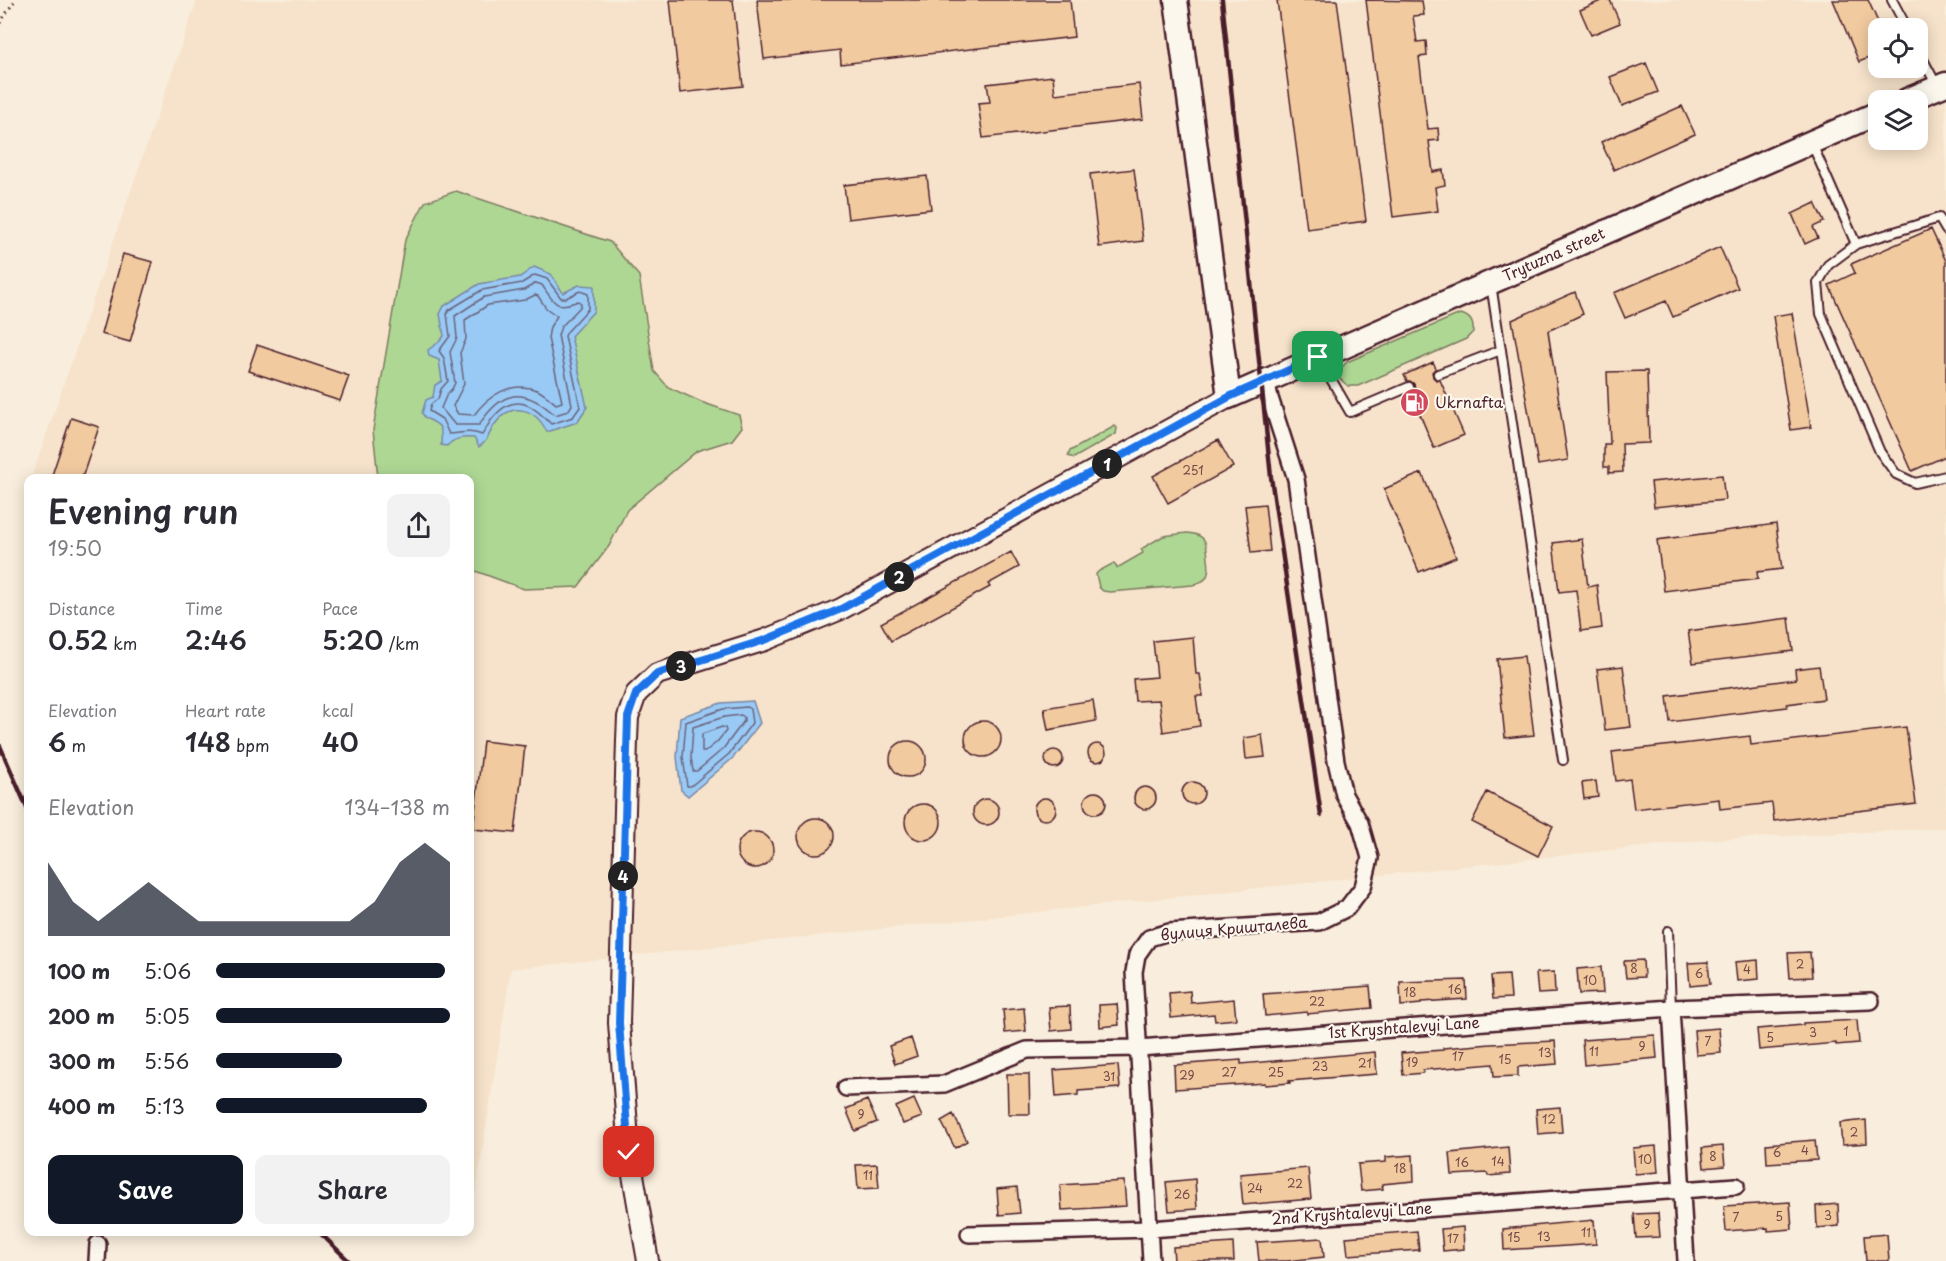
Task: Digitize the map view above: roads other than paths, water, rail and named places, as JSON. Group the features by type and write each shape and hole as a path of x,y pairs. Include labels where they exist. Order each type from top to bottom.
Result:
{"main road":[{"path":"1176,0 1229,397"},
{"path":"1928,92 1942,86"},
{"name":"Trytuzna street","path":"1229,397 1868,117"}],"street":[{"name":"вулиця Кришталева","path":"1151,1261 1134,972 1137,955 1149,938 1169,932 1318,922 1347,908 1363,887 1370,858 1360,824 1344,795 1336,761 1296,479 1266,380"},
{"path":"648,1261 629,1152 619,1023 628,717 636,694 657,674 765,640 841,609 1229,397"},
{"name":"1st Kryshtalevyi Lane","path":"846,1088 944,1084 1027,1050 1139,1048 1671,1008 1871,1001"},
{"path":"1671,1008 1686,1261"},
{"name":"2nd Kryshtalevyi Lane","path":"969,1234 1150,1229 1736,1186"},
{"path":"97,1261 98,1244"}],"lane":[{"path":"1892,0 1902,18"},
{"path":"1928,65 1942,86"},
{"path":"1811,142 1856,244"},
{"path":"1946,230 1939,218 1856,244 1828,265 1818,283 1821,314 1880,452 1896,474 1915,483 1946,476"},
{"path":"1491,283 1563,760"},
{"path":"1438,374 1501,350"},
{"path":"1318,357 1350,412 1409,387"},
{"path":"1668,931 1671,1008"}],"water":[{"path":"534,267 551,274 563,293 579,285 594,286 594,311 571,336 587,407 577,422 547,432 537,418 530,413 516,410 509,412 495,424 479,447 474,438 462,438 447,446 441,445 440,427 425,418 422,413 426,400 433,397 435,385 442,381 439,360 429,356 428,350 444,336 440,314 444,306 479,284 520,277"},
{"path":"753,701 760,723 733,758 688,796 681,790 677,757 680,717 721,703"}],"railway":[{"path":"1222,0 1271,477 1321,815"},
{"path":"0,746 24,801"},
{"path":"323,1236 349,1261"}],"place":[{"name":"Ukrnafta","path":"1414,403"}]}
